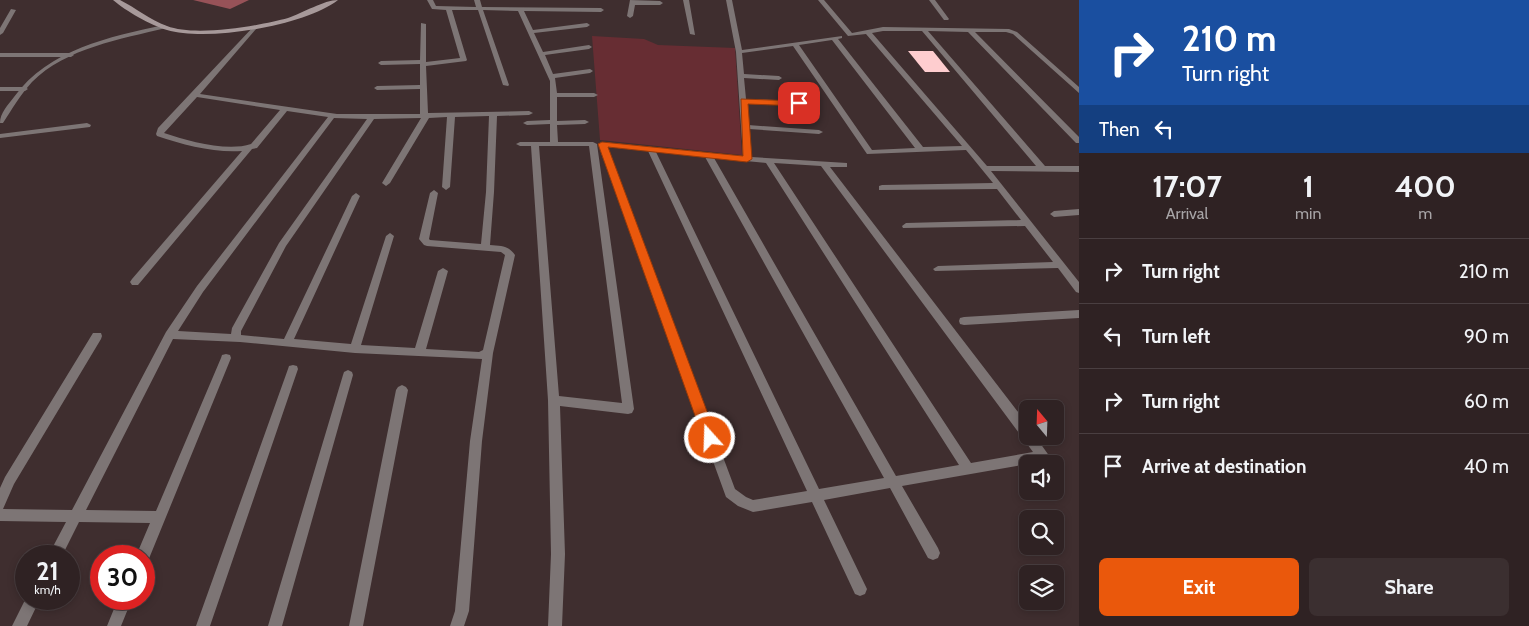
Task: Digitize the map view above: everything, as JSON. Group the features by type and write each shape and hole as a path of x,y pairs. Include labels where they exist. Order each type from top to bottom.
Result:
{"main road":[{"path":"116,0 164,28 188,32 254,28 277,24 302,16 335,0"}],"street":[{"path":"430,0 434,8 601,10"},
{"path":"477,0 506,85"},
{"path":"686,0 692,34"},
{"path":"729,0 739,52 747,159"},
{"path":"820,0 850,35"},
{"path":"932,0 946,20"},
{"path":"630,16 633,1 660,3"},
{"path":"381,63 423,63 464,60 448,8"},
{"path":"520,9 553,82 554,144"},
{"path":"0,33 13,10"},
{"path":"386,184 425,116 423,24"},
{"path":"530,32 587,25"},
{"path":"0,121 30,80 46,68 105,41 164,28"},
{"path":"254,28 195,95 161,130 160,134 199,144 238,150 248,149 254,146 285,108"},
{"path":"739,52 883,29 1007,30 1016,33 1079,91"},
{"path":"923,29 1043,169"},
{"path":"970,30 1079,141"},
{"path":"868,32 985,168 1079,289"},
{"path":"834,38 921,150"},
{"path":"795,44 870,152 968,148"},
{"path":"541,54 589,48"},
{"path":"0,55 71,55"},
{"path":"551,76 590,71"},
{"path":"741,76 780,78"},
{"path":"377,88 423,87"},
{"path":"0,89 25,88"},
{"path":"195,95 332,116 451,116 529,113"},
{"path":"554,95 594,95"},
{"path":"744,101 799,103"},
{"path":"485,248 490,192 493,114"},
{"path":"61,545 170,335 200,289 332,116"},
{"path":"446,188 451,116"},
{"path":"238,339 236,331 282,245 372,117"},
{"path":"527,123 585,122"},
{"path":"0,136 87,125"},
{"path":"746,128 819,132"},
{"path":"520,144 593,144 628,409 554,400"},
{"path":"535,144 554,400 558,554 555,626"},
{"path":"844,165 747,159 602,144 730,492 742,502 752,506 968,470 1019,463"},
{"path":"650,148 860,588"},
{"path":"135,282 248,149"},
{"path":"708,155 933,553"},
{"path":"768,160 968,470"},
{"path":"824,164 1019,424"},
{"path":"985,168 1079,169"},
{"path":"882,188 999,186"},
{"path":"434,194 424,239 427,243 505,249 510,258 488,353 475,450 462,611 457,626"},
{"path":"287,343 356,196"},
{"path":"1054,214 1079,212"},
{"path":"906,226 1028,223"},
{"path":"356,349 390,236"},
{"path":"938,269 1060,265"},
{"path":"419,353 443,271"},
{"path":"964,321 1079,314"},
{"path":"170,335 419,353 479,356 488,353"},
{"path":"0,504 9,482 97,336"},
{"path":"148,545 226,358"},
{"path":"203,626 293,369"},
{"path":"275,626 348,375"},
{"path":"356,626 402,390"},
{"path":"0,514 159,517"},
{"path":"19,626 27,610"},
{"path":"114,626 121,610"}],"shaded area":[{"path":"193,0 249,0 230,9"},
{"path":"592,36 644,39 658,45 735,48 742,155 600,140"}],"building":[{"path":"908,51 933,51 950,72 925,72"}],"route":[{"path":"710,438 602,144 747,159 744,101 799,103"}]}
